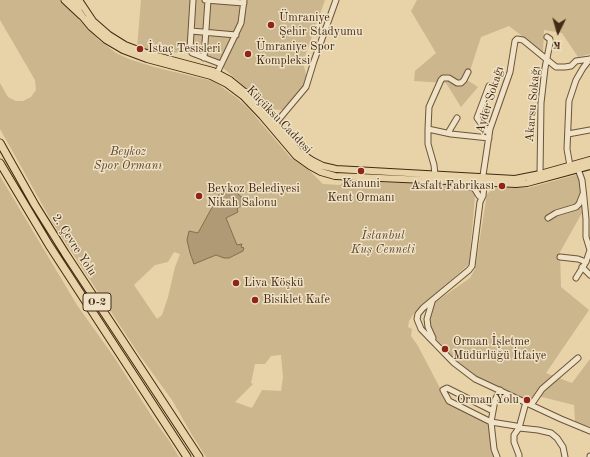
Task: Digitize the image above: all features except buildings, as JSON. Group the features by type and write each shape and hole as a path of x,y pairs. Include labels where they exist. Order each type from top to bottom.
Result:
{"highway":[{"path":"65,0 81,14"},
{"name":"2. Çevre Yolu","path":"0,143 35,205 65,253 199,457"},
{"name":"2. Çevre Yolu","path":"0,163 49,245 187,457"}],"main road":[{"name":"Küçüksu Caddesi","path":"73,0 91,27 106,40 120,45 147,59 216,76 243,96 273,125 293,148 296,156 310,166 328,174 339,176 435,175 506,181 509,178 526,178 571,168"},
{"name":"Küçüksu Caddesi","path":"79,0 93,21 120,45"},
{"name":"Küçüksu Caddesi","path":"414,176 446,180 483,179 495,183 527,183 578,166 590,160"},
{"name":"Küçüksu Caddesi","path":"578,166 590,166"}],"street":[{"path":"193,0 190,49 192,53 221,64"},
{"path":"205,0 244,2 241,23 216,76"},
{"path":"204,58 208,0"},
{"path":"273,125 306,87 336,0"},
{"path":"191,31 236,35"},
{"name":"Akarsu Sokağı","path":"540,174 541,103 550,43 550,40 547,38"},
{"name":"Ayder Sokağı","path":"417,319 423,308 472,266 480,202 484,185 483,179 489,136 494,115 510,72 515,41 523,40 547,61"},
{"path":"547,61 560,68 571,66 576,61 590,59"},
{"path":"571,168 567,149 569,101 572,90 583,68 590,59"},
{"path":"435,175 434,165 428,144 429,107 443,78 449,78 457,83 464,80 468,72"},
{"path":"489,86 477,118 489,136"},
{"path":"448,133 457,118"},
{"path":"428,129 448,133 489,136"},
{"path":"568,134 590,130"},
{"path":"576,278 586,262 590,250 586,237 584,193 578,166"},
{"path":"446,180 453,184 474,188 481,196 486,189 495,183"},
{"path":"548,218 556,212 576,207 584,193"},
{"path":"560,257 578,259 586,262"},
{"path":"582,267 590,275"},
{"path":"432,301 428,310 427,319 428,327 436,344"},
{"path":"417,319 419,323 423,324 427,319"},
{"path":"417,319 421,329 454,363 465,372 531,405 590,431"},
{"path":"531,405 542,389 578,358"},
{"path":"493,411 447,388 443,390 449,401 490,422 551,433 557,438 563,447 565,457"},
{"path":"497,457 494,449 490,422 495,400 500,390"},
{"path":"519,457 514,442 514,435 519,428 526,402"}],"green space":[{"name":"Beykoz Spor Ormanı","path":"0,0 60,0 99,40 116,53 154,67 212,81 219,85 249,109 290,157 311,172 323,184 340,185 345,181 437,184 472,190 475,192 469,264 415,312 409,321 408,327 412,329 411,336 418,346 441,390 440,392 444,399 448,403 488,422 495,457 206,457 172,400 138,353 52,222 0,129 0,83 8,97 16,101 23,101 31,97 36,90 35,80 0,20","holes":["221,191 244,203 237,209 238,212 226,218 237,245 241,247 220,257 189,231 198,233","174,252 180,254 162,315 157,319 134,285 155,265 168,262","281,355 283,377 281,391 262,390 252,408 235,402 253,384 251,383 255,364 265,364 271,356"]},
{"name":"Ümraniye Spor Kompleksi","path":"141,0 325,0 303,62 307,79 301,91 283,110 270,109 221,66 191,55 189,51 186,53 146,51 137,48"},
{"path":"417,0 590,0 590,54 578,57 562,33 544,30 543,52 509,26 481,37 467,80 478,87 461,107 446,83 414,81 415,71 436,53 411,11"},
{"path":"579,174 582,213 560,252 561,287 589,310 546,373 572,383 590,359 590,427 575,422 574,405 534,395 528,403 472,375 447,352 432,334 429,316 434,303 470,278 475,269 487,194 494,188 528,188"},
{"path":"0,176 77,305 114,357 179,457 0,457"}],"shaded area":[{"path":"226,188 232,189 245,200 244,203 237,209 238,212 226,218 237,245 242,244 241,247 244,248 243,251 229,258 216,255 194,264 187,240 189,231 198,233 221,191"}],"place":[{"name":"Ümraniye Şehir Stadyumu","path":"271,25"},
{"name":"İstaç Tesisleri","path":"140,49"},
{"name":"Ümraniye Spor Kompleksi","path":"248,54"},
{"name":"Kanuni Kent Ormanı","path":"361,171"},
{"name":"Asfalt Fabrikası","path":"502,186"},
{"name":"Beykoz Belediyesi Nikah Salonu","path":"199,196"},
{"name":"Liva Köşkü","path":"236,283"},
{"name":"Bisiklet Kafe","path":"255,300"},
{"name":"Orman İşletme Müdürlüğü İtfaiye","path":"445,349"},
{"name":"Orman Yolu","path":"527,400"}],"park label":[{"name":"İstanbul Kuş Cenneti","path":"383,243"}]}
